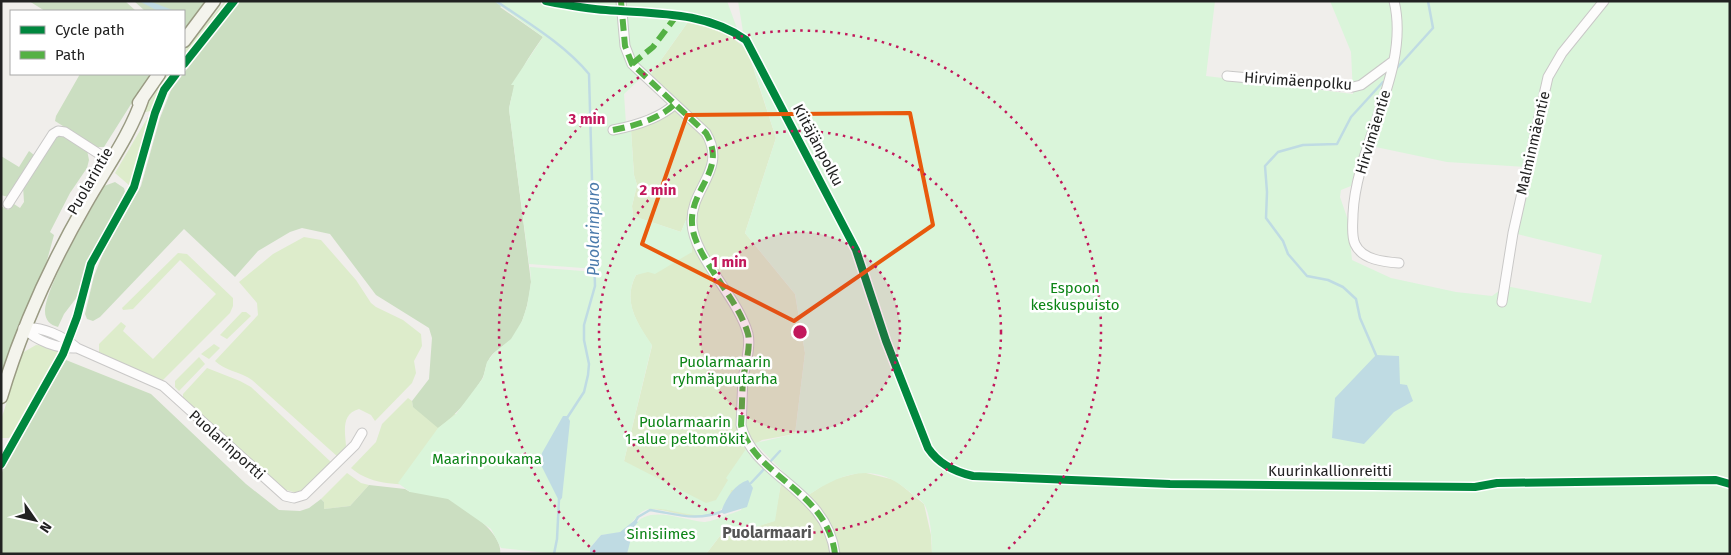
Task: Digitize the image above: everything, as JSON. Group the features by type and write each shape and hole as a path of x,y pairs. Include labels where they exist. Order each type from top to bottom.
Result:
{"main road":[{"path":"185,40 214,1"},
{"name":"Puolarintie","path":"1,397 23,328 49,271 61,232 158,75"}],"street":[{"path":"621,1 625,46 632,64 706,133 713,147 711,170 693,212 692,222 694,238 723,283 746,328 748,337 741,425 747,444 821,514 831,537 835,554"},
{"name":"Hirvimäentie","path":"1394,1 1398,35 1380,112 1365,149 1358,176 1354,195 1353,233 1355,246 1364,254 1376,259 1399,263"},
{"name":"Malminmäentie","path":"1502,302 1513,233 1548,77 1562,53 1604,1"},
{"name":"Hirvimäenpolku","path":"1228,76 1353,87 1362,85 1392,62"},
{"path":"613,130 631,126 656,116 675,104"},
{"path":"8,204 53,134 58,131 65,132 106,159"},
{"name":"Puolarinportti","path":"23,328 32,337 65,349 77,348 163,386 285,496 294,498 304,495 354,445 362,433"}],"highlighted area":[{"path":"910,113 933,225 794,321 642,244 687,115"}],"green space":[{"path":"29,1 125,1 135,10 43,10"},
{"path":"134,1 208,1 185,34 185,10 144,10"},
{"path":"225,1 231,1 209,34 201,33 203,40 185,62 185,50"},
{"path":"239,1 511,1 500,7 543,37 522,71 514,88 509,109 531,282 523,320 511,340 490,358 482,379 468,400 451,418 438,428 413,407 412,401 429,379 432,338 429,328 376,295 330,234 302,228 290,232 258,251 235,277 184,229 100,317 93,321 87,319 85,314 94,276 104,251 141,186 160,118 171,90 182,75 185,75 185,72"},
{"path":"494,1 619,1 625,11 690,19 649,77 639,80 624,94 626,124 631,130 634,175 637,185 632,206 633,216 681,232 686,220 689,222 692,252 655,274 648,272 636,275 632,285 630,294 633,312 652,345 624,461 706,503 716,500 728,480 726,478 746,449 781,483 775,521 749,529 723,532 706,554 627,554 634,527 647,516 666,515 696,521 712,521 741,510 753,488 731,490 726,504 718,512 708,515 660,509 644,510 624,530 601,535 590,548 590,554 556,554 501,548 491,529 448,499 410,492 398,483 438,428 456,414 483,378 487,362 494,353 511,339 522,321 531,282 530,267 596,272 596,269 529,264 509,109 514,85 511,85 543,37"},
{"path":"626,1 727,1 738,31 697,16 627,7"},
{"name":"Espoon keskuspuisto","path":"738,1 1215,1 1206,76 1353,94 1351,52 1330,1 1730,1 1730,554 932,554 930,521 924,504 893,480 881,475 856,474 832,482 807,496 755,443 795,434 805,353 795,294 745,233 776,138 744,38","holes":["1371,146 1447,162 1528,167 1513,233 1602,255 1591,303 1506,286 1492,296 1456,292 1391,278 1352,260 1348,220 1340,197 1341,190 1351,186 1357,162"]},
{"name":"Puolarmaarin ryhmäpuutarha","path":"690,19 723,31 747,49 776,138 745,233 795,294 805,353 795,434 762,440 747,449 738,482 726,503 719,511 709,516 698,517 648,509 624,461 652,346 633,312 630,294 632,285 636,275 692,252 689,222 686,220 681,232 633,216 632,206 637,185 634,175 631,130 626,124 666,107 674,98 649,77"},
{"path":"79,75 149,75 104,147 96,147 55,121"},
{"path":"166,75 174,75 166,86 154,110 142,113"},
{"path":"148,117 152,117 135,182 130,186 115,173"},
{"path":"58,136 64,136 87,150 89,160 87,168 70,193 50,232 54,235 46,264 23,316 1,383 1,206 8,210 14,204 20,208 24,202 23,186 53,139"},
{"path":"29,151 34,155 8,197 1,195 1,156 19,167"},
{"path":"115,182 124,188 125,192 86,264 77,297 64,314 58,327 55,326 47,319 45,311 47,299 60,267 104,186"},
{"path":"304,237 321,240 356,280 371,303 403,320 421,334 422,346 414,361 416,373 412,383 375,421 371,415 359,409 349,415 345,424 346,446 338,457 252,380 223,367 215,361 258,315 257,303 239,282 273,254"},
{"path":"178,253 187,254 233,298 233,306 230,313 163,380 159,381 99,352 99,344 121,322 126,326 123,331 153,359 216,294 180,260 133,309 123,310 122,308"},
{"path":"242,312 246,312 251,316 227,339 220,335"},
{"path":"214,344 220,348 209,359 201,354"},
{"path":"36,345 50,346 63,352 17,433 10,438 1,438 1,420 22,353"},
{"path":"199,357 205,364 179,391 175,387 175,381"},
{"path":"66,360 151,394 246,484 279,510 300,511 309,508 321,499 324,502 324,509 350,506 369,485 405,489 410,492 445,497 456,503 490,530 500,546 500,554 1,554 1,476 4,466"},
{"path":"207,368 251,387 332,463 297,493 283,489 183,398 183,394"},
{"path":"408,398 412,401 413,407 456,414 430,485 399,484 369,479 351,468 376,442 382,424"},
{"path":"862,472 895,480 924,504 931,535 932,554 706,554 723,532 749,529 774,521 781,483 807,496 831,480"},
{"path":"347,473 361,483 369,485 350,506 324,509 324,502 321,499"}],"water":[{"path":"139,1 149,1 172,10 156,10"},
{"path":"1376,355 1399,356 1400,384 1407,385 1413,401 1394,412 1364,444 1332,438 1335,398"},
{"path":"563,416 567,416 570,421 562,498 559,501 540,463 542,453"},
{"path":"748,480 753,488 747,507 724,514 721,512 731,493"},
{"path":"635,520 638,522 634,527 627,554 590,554 590,548 601,535 620,532"}],"waterway":[{"name":"Puolarinpuro","path":"496,1 557,44 589,74 595,286 584,325 584,340 589,364 588,375 584,392 567,418"},
{"path":"1396,69 1433,28 1428,1"},
{"path":"1376,355 1360,318 1356,299 1343,287 1328,280 1307,276 1288,254 1283,241 1266,218 1265,166 1278,152 1303,145 1337,144 1351,117 1383,82"},
{"path":"769,463 780,451"},
{"path":"751,483 766,467"},
{"name":"Puolarinpuro","path":"554,554 557,539 559,499"},
{"path":"635,522 638,517 650,510 695,517 723,511"}],"marked path":[{"path":"621,1 625,46 632,64 706,133 712,146 713,158 711,169 696,199 692,223 694,236 700,249 743,320 748,334 749,345 743,379 741,425 748,443 760,458 805,498 819,514 829,532 835,554"},
{"path":"632,64 653,47 677,15"},
{"path":"613,130 646,121 662,114 675,104"}],"cycle path":[{"path":"185,63 234,1"},
{"name":"Kiitäjänpolku","path":"546,1 591,9 661,14 696,19 714,24 746,40 856,250 886,341 928,448 942,462 960,472 973,476 1170,484 1475,487 1497,483 1716,480 1730,484"},
{"path":"1,464 63,354 77,317 91,264 134,187 155,113 164,90 175,75"}],"district":[{"name":"Puolarmaari","path":"767,532"}],"park label":[{"name":"Puolarmaarin 1-alue peltomökit","path":"685,430"},
{"name":"Maarinpoukama","path":"487,459"},
{"name":"Sinisiimes","path":"661,534"}]}
